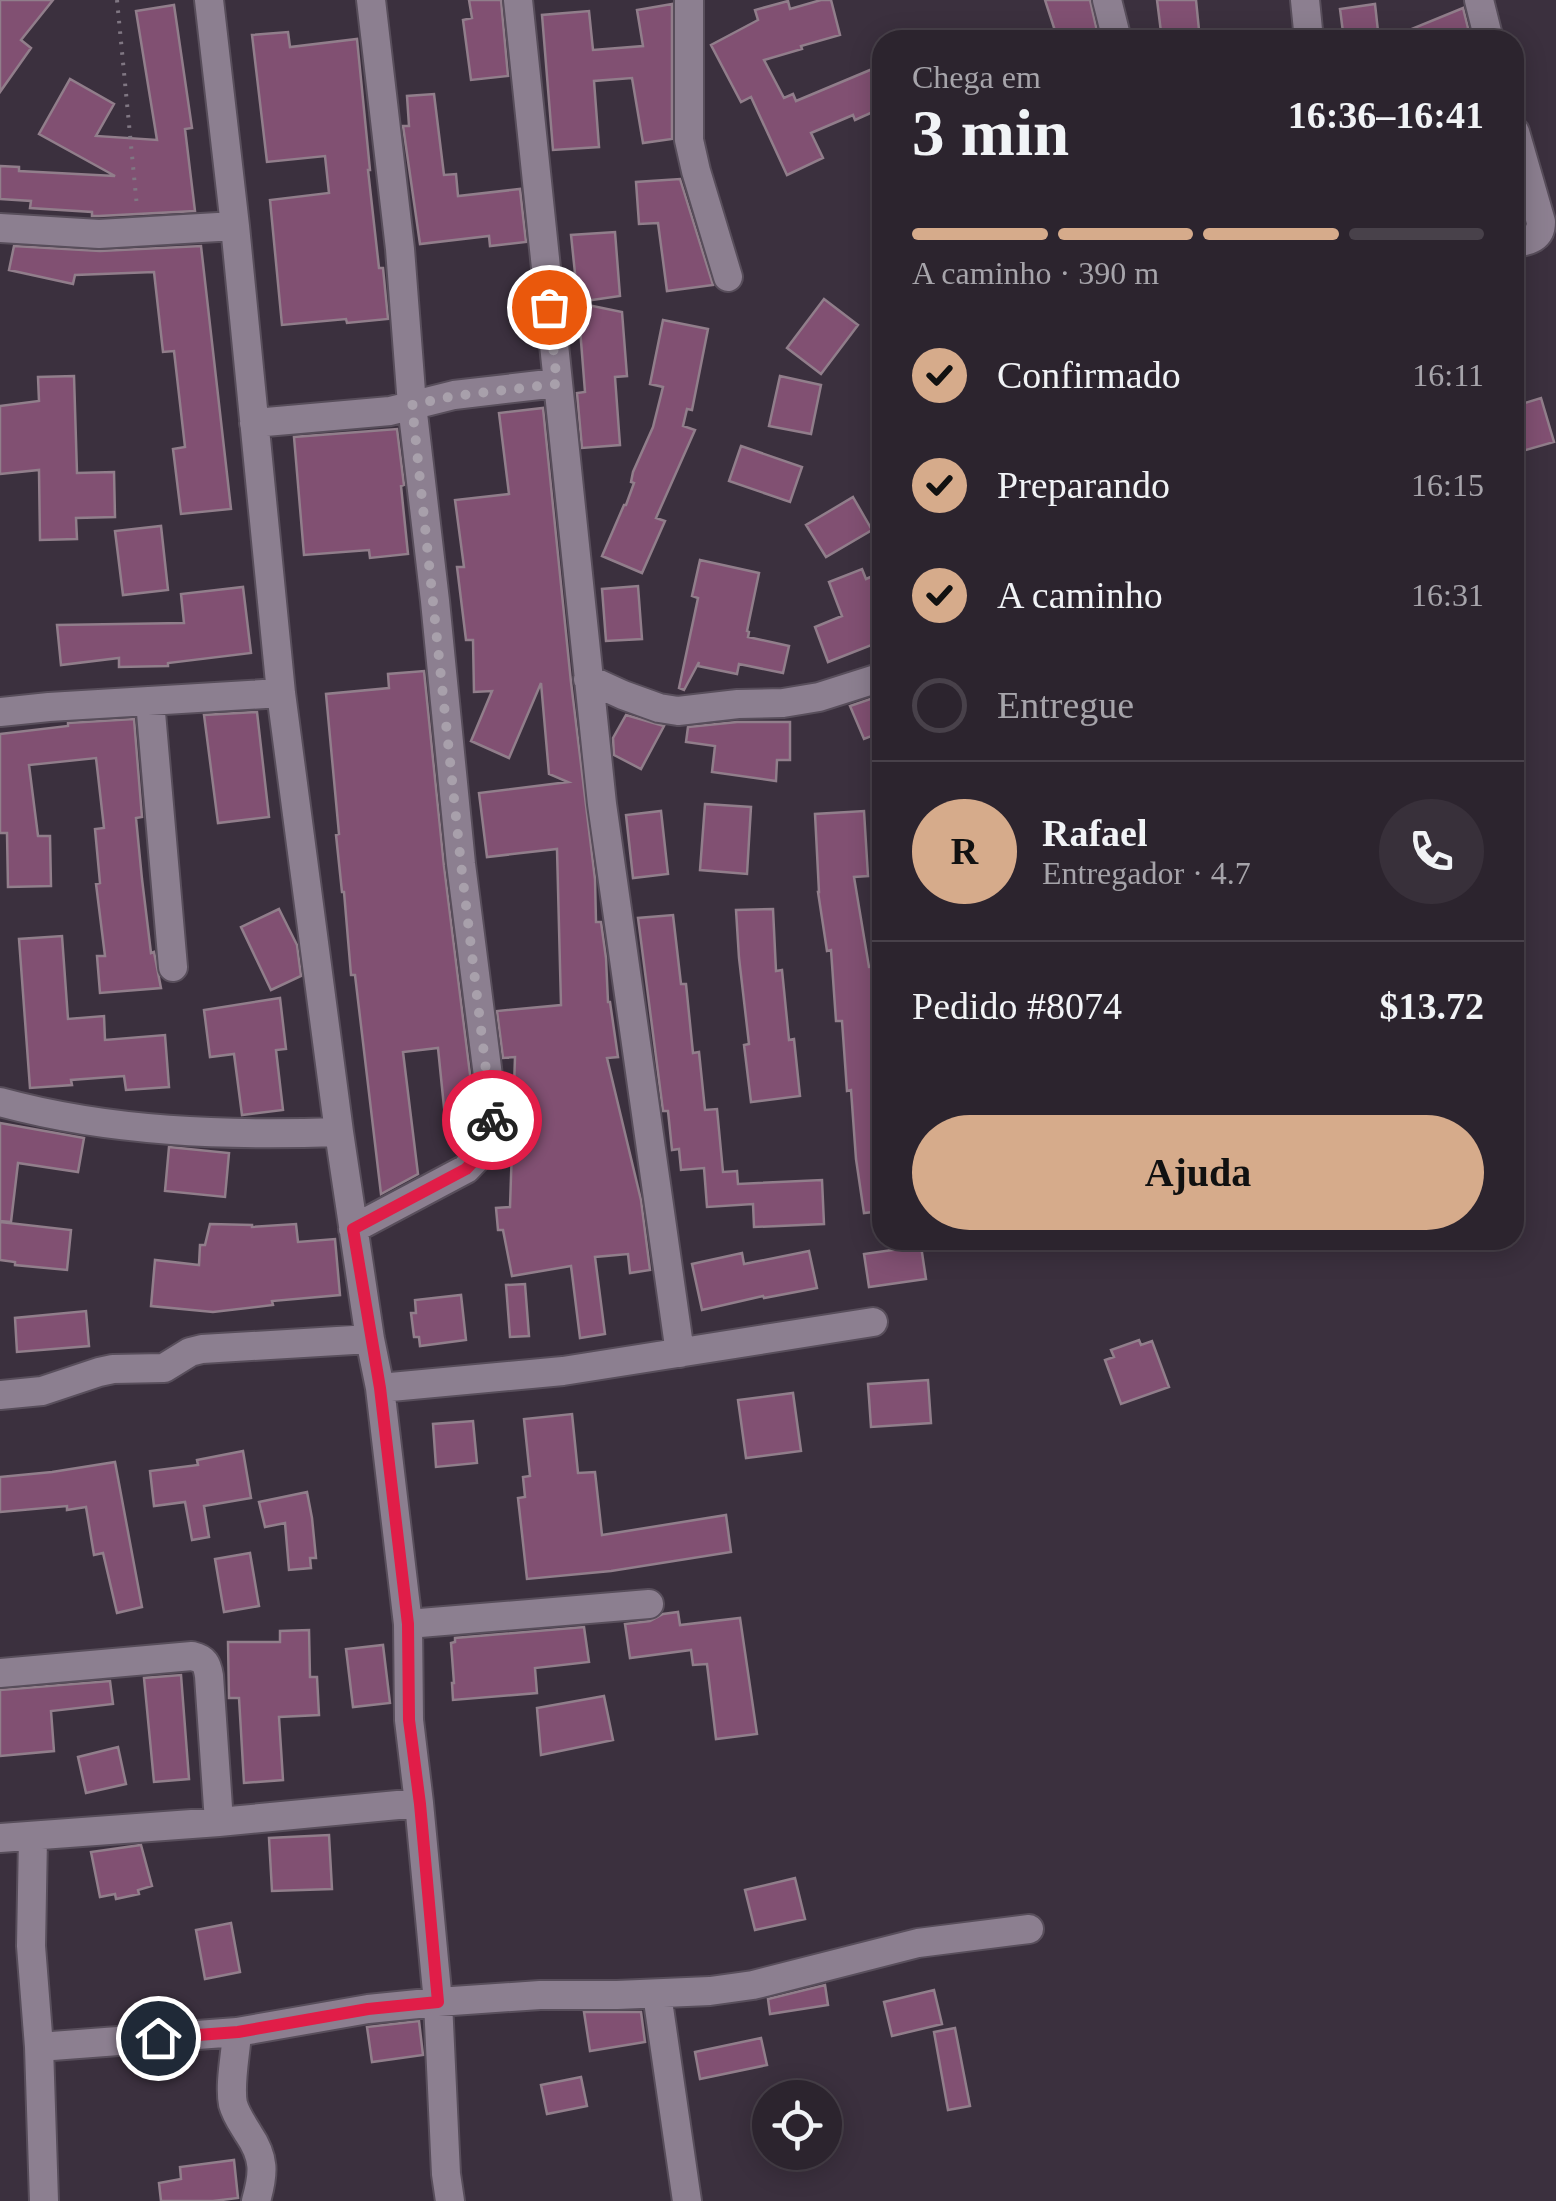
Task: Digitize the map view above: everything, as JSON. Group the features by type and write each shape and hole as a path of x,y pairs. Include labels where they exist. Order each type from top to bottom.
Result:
{"street":[{"path":"210,0 281,694 339,1132 380,1388 408,1624 409,1720 438,2002 450,2201"},
{"path":"353,1229 466,1169 486,1148 493,1116 461,864 412,405 400,249 371,0"},
{"path":"518,0 602,804 680,1353"},
{"path":"689,0 689,140 728,277"},
{"path":"1107,0 1114,30"},
{"path":"1305,0 1308,30"},
{"path":"1480,0 1486,30"},
{"path":"1524,165 1541,228 1533,239 1524,241"},
{"path":"0,228 99,234 235,226"},
{"path":"254,423 390,411 454,396 557,384"},
{"path":"588,678 659,708 678,711 783,703 819,697 872,680"},
{"path":"0,712 281,694"},
{"path":"150,701 173,968"},
{"path":"0,1102 44,1114 186,1132 339,1132"},
{"path":"380,1388 564,1371 874,1322"},
{"path":"0,1396 42,1392 113,1369 164,1368 202,1349 370,1340"},
{"path":"408,1624 649,1604"},
{"path":"0,1673 201,1658 207,1664 219,1822"},
{"path":"0,1838 420,1804"},
{"path":"33,1837 32,1946 44,2201"},
{"path":"39,2047 238,2032 368,2009 438,2002 540,1995 710,1992 753,1985 918,1943 1028,1930"},
{"path":"657,1994 687,2201"},
{"path":"238,2032 232,2096 236,2114 254,2142 261,2162 263,2175 256,2201"}],"path":[{"path":"118,0 139,232"}],"building":[{"path":"0,0 53,0 21,40 31,48 0,92"},
{"path":"469,0 501,0 508,76 471,80 463,20 472,18"},
{"path":"831,0 840,35 764,60 784,98 793,94 796,101 872,69 872,112 855,120 853,115 811,133 823,158 787,175 751,97 741,102 711,45 758,20 755,10 788,1 790,9"},
{"path":"1045,0 1090,0 1097,30 1055,30"},
{"path":"1157,0 1196,0 1199,30 1161,30"},
{"path":"672,4 672,139 643,143 632,78 594,81 599,147 553,150 542,15 589,11 593,50 643,46 637,10"},
{"path":"1375,4 1378,30 1343,30 1340,9"},
{"path":"174,5 192,128 185,129 195,211 92,216 92,212 30,208 31,201 0,199 0,166 19,167 19,171 115,176 39,134 70,79 114,104 96,136 157,140 136,11"},
{"path":"1463,8 1468,30 1409,30"},
{"path":"288,32 290,47 357,39 368,170 388,319 282,325 270,200 329,193 325,156 267,162 252,35"},
{"path":"434,94 444,175 456,174 458,196 520,189 526,242 490,246 489,236 420,244 403,126 409,126 407,96"},
{"path":"680,179 713,285 667,291 658,223 639,224 636,182"},
{"path":"615,232 620,296 578,302 571,235"},
{"path":"14,246 100,251 201,246 231,509 181,514 173,449 185,447 174,351 163,352 154,272 75,275 73,284 9,270"},
{"path":"824,299 858,325 821,374 787,348"},
{"path":"578,303 622,312 627,376 615,377 620,445 582,448 577,393 585,392"},
{"path":"663,320 708,329 692,410 687,409 683,426 695,430 656,518 665,521 642,573 602,556 626,505 634,483 633,472 653,427 663,387 650,384"},
{"path":"74,376 77,473 114,472 115,517 76,518 77,539 40,540 39,470 0,474 0,406 39,401 38,377"},
{"path":"780,376 821,385 811,434 769,426"},
{"path":"1541,398 1554,442 1524,450 1524,403"},
{"path":"543,408 595,879 596,922 601,922 608,1002 618,1057 607,1058 641,1200 650,1270 630,1273 628,1254 595,1257 605,1334 580,1338 571,1266 512,1276 503,1230 498,1230 496,1208 510,1207 515,1057 503,1058 497,1011 561,1005 557,849 487,857 479,793 568,782 549,774 541,683 509,758 471,741 492,691 474,692 473,640 466,640 457,567 464,567 455,500 509,494 499,413"},
{"path":"397,429 408,554 370,558 369,550 304,555 294,437"},
{"path":"741,446 802,467 790,502 729,481"},
{"path":"853,497 872,530 826,557 806,525"},
{"path":"161,526 168,590 123,595 115,531"},
{"path":"700,560 759,573 748,637 789,646 783,673 739,664 737,674 698,666 699,662 684,690 679,688 698,598 692,596"},
{"path":"862,569 866,579 872,576 872,645 828,662 815,627 842,616 829,582"},
{"path":"638,586 642,639 606,641 602,589"},
{"path":"243,587 251,653 168,666 119,667 119,658 61,665 57,625 184,623 181,594"},
{"path":"424,671 475,1114 473,1124 446,1127 438,1048 403,1052 418,1174 381,1194 355,975 351,975 326,694 389,688 388,674"},
{"path":"872,698 872,736 864,739 850,706"},
{"path":"257,712 269,817 218,823 204,715"},
{"path":"626,715 664,726 641,769 614,755 613,738"},
{"path":"134,719 142,817 136,818 142,879 151,953 154,952 161,988 100,993 97,956 105,956 96,884 100,883 95,829 104,828 96,758 29,765 38,836 50,836 51,886 8,887 7,833 0,833 0,734 68,723"},
{"path":"790,722 790,760 777,760 776,781 712,772 715,746 686,742 688,727"},
{"path":"705,804 751,807 747,874 700,870"},
{"path":"661,811 668,874 633,878 626,815"},
{"path":"864,811 868,876 854,877 872,967 872,1212 864,1213 851,1090 847,1091 842,1021 836,1021 831,950 827,951 818,892 815,814"},
{"path":"279,909 297,945 301,976 271,990 241,927"},
{"path":"773,909 776,971 782,970 800,1096 751,1102 736,910"},
{"path":"673,915 693,1053 699,1052 705,1110 717,1109 723,1172 737,1171 738,1184 822,1180 824,1224 754,1227 753,1204 707,1207 704,1168 681,1170 679,1149 672,1150 668,1111 663,1111 638,918"},
{"path":"62,936 68,1019 104,1016 105,1040 165,1035 169,1087 126,1090 124,1076 30,1088 19,939"},
{"path":"280,998 286,1049 276,1050 283,1110 242,1115 234,1054 210,1057 204,1010"},
{"path":"0,1123 84,1138 78,1172 18,1163 11,1222 0,1221"},
{"path":"169,1147 229,1153 225,1197 165,1191"},
{"path":"0,1222 71,1230 67,1270 0,1260"},
{"path":"210,1224 296,1224 298,1242 335,1239 340,1295 272,1301 273,1305 213,1312 151,1306 155,1260 199,1265 200,1245 205,1245"},
{"path":"922,1250 926,1279 869,1287 864,1254"},
{"path":"809,1251 817,1288 702,1310 692,1264 742,1253 744,1264"},
{"path":"525,1284 529,1336 510,1337 506,1285"},
{"path":"461,1295 466,1340 420,1346 419,1337 414,1337 411,1313 416,1313 415,1300"},
{"path":"86,1311 89,1346 17,1352 15,1318"},
{"path":"1139,1340 1141,1345 1152,1341 1169,1387 1121,1404 1105,1360 1114,1357 1111,1350"},
{"path":"928,1380 931,1423 871,1427 868,1384"},
{"path":"793,1393 801,1451 746,1458 738,1400"},
{"path":"572,1414 578,1473 595,1472 602,1535 726,1515 731,1552 611,1571 527,1579 518,1498 525,1497 523,1477 530,1476 524,1419"},
{"path":"473,1421 477,1463 436,1467 433,1424"},
{"path":"243,1451 251,1498 204,1506 209,1537 192,1540 185,1502 154,1506 150,1471 198,1465 197,1460"},
{"path":"115,1462 142,1607 117,1613 103,1553 94,1555 86,1507 0,1512 0,1477"},
{"path":"307,1492 316,1558 310,1558 311,1568 289,1570 285,1523 265,1527 259,1502"},
{"path":"250,1553 259,1606 224,1612 215,1559"},
{"path":"678,1612 680,1625 740,1618 757,1734 716,1739 707,1664 693,1665 691,1650 630,1658 625,1624"},
{"path":"584,1627 589,1662 535,1668 537,1693 453,1700 451,1643 455,1638"},
{"path":"309,1630 310,1677 317,1677 319,1715 279,1717 283,1780 244,1783 239,1698 229,1698 228,1642 280,1642 280,1631"},
{"path":"383,1645 390,1703 353,1707 346,1649"},
{"path":"181,1675 189,1779 154,1782 144,1678"},
{"path":"110,1681 113,1704 51,1711 54,1751 0,1756 0,1690"},
{"path":"604,1696 613,1740 541,1755 537,1708"},
{"path":"118,1747 126,1784 86,1793 78,1757"},
{"path":"329,1835 332,1889 272,1891 269,1838"},
{"path":"141,1845 152,1886 138,1890 139,1894 116,1899 115,1894 100,1897 91,1852"},
{"path":"795,1878 805,1919 755,1930 745,1890"},
{"path":"231,1923 240,1972 205,1979 196,1930"},
{"path":"825,1985 828,2005 770,2014 768,1999"},
{"path":"934,1990 942,2024 892,2036 884,2002"},
{"path":"584,2012 641,2012 645,2042 590,2051"},
{"path":"419,2021 423,2055 372,2062 367,2027"},
{"path":"955,2028 970,2106 948,2110 934,2032"},
{"path":"761,2038 767,2065 700,2079 695,2052"},
{"path":"581,2077 587,2106 547,2114 541,2085"},
{"path":"234,2160 238,2198 161,2201 159,2183 181,2179 180,2167"}],"way so far":[{"path":"492,1120 412,405 557,384 549,307"}],"route":[{"path":"158,2038 238,2032 368,2009 438,2002 409,1720 408,1624 380,1388 353,1229 466,1169 486,1148 492,1120"}]}
